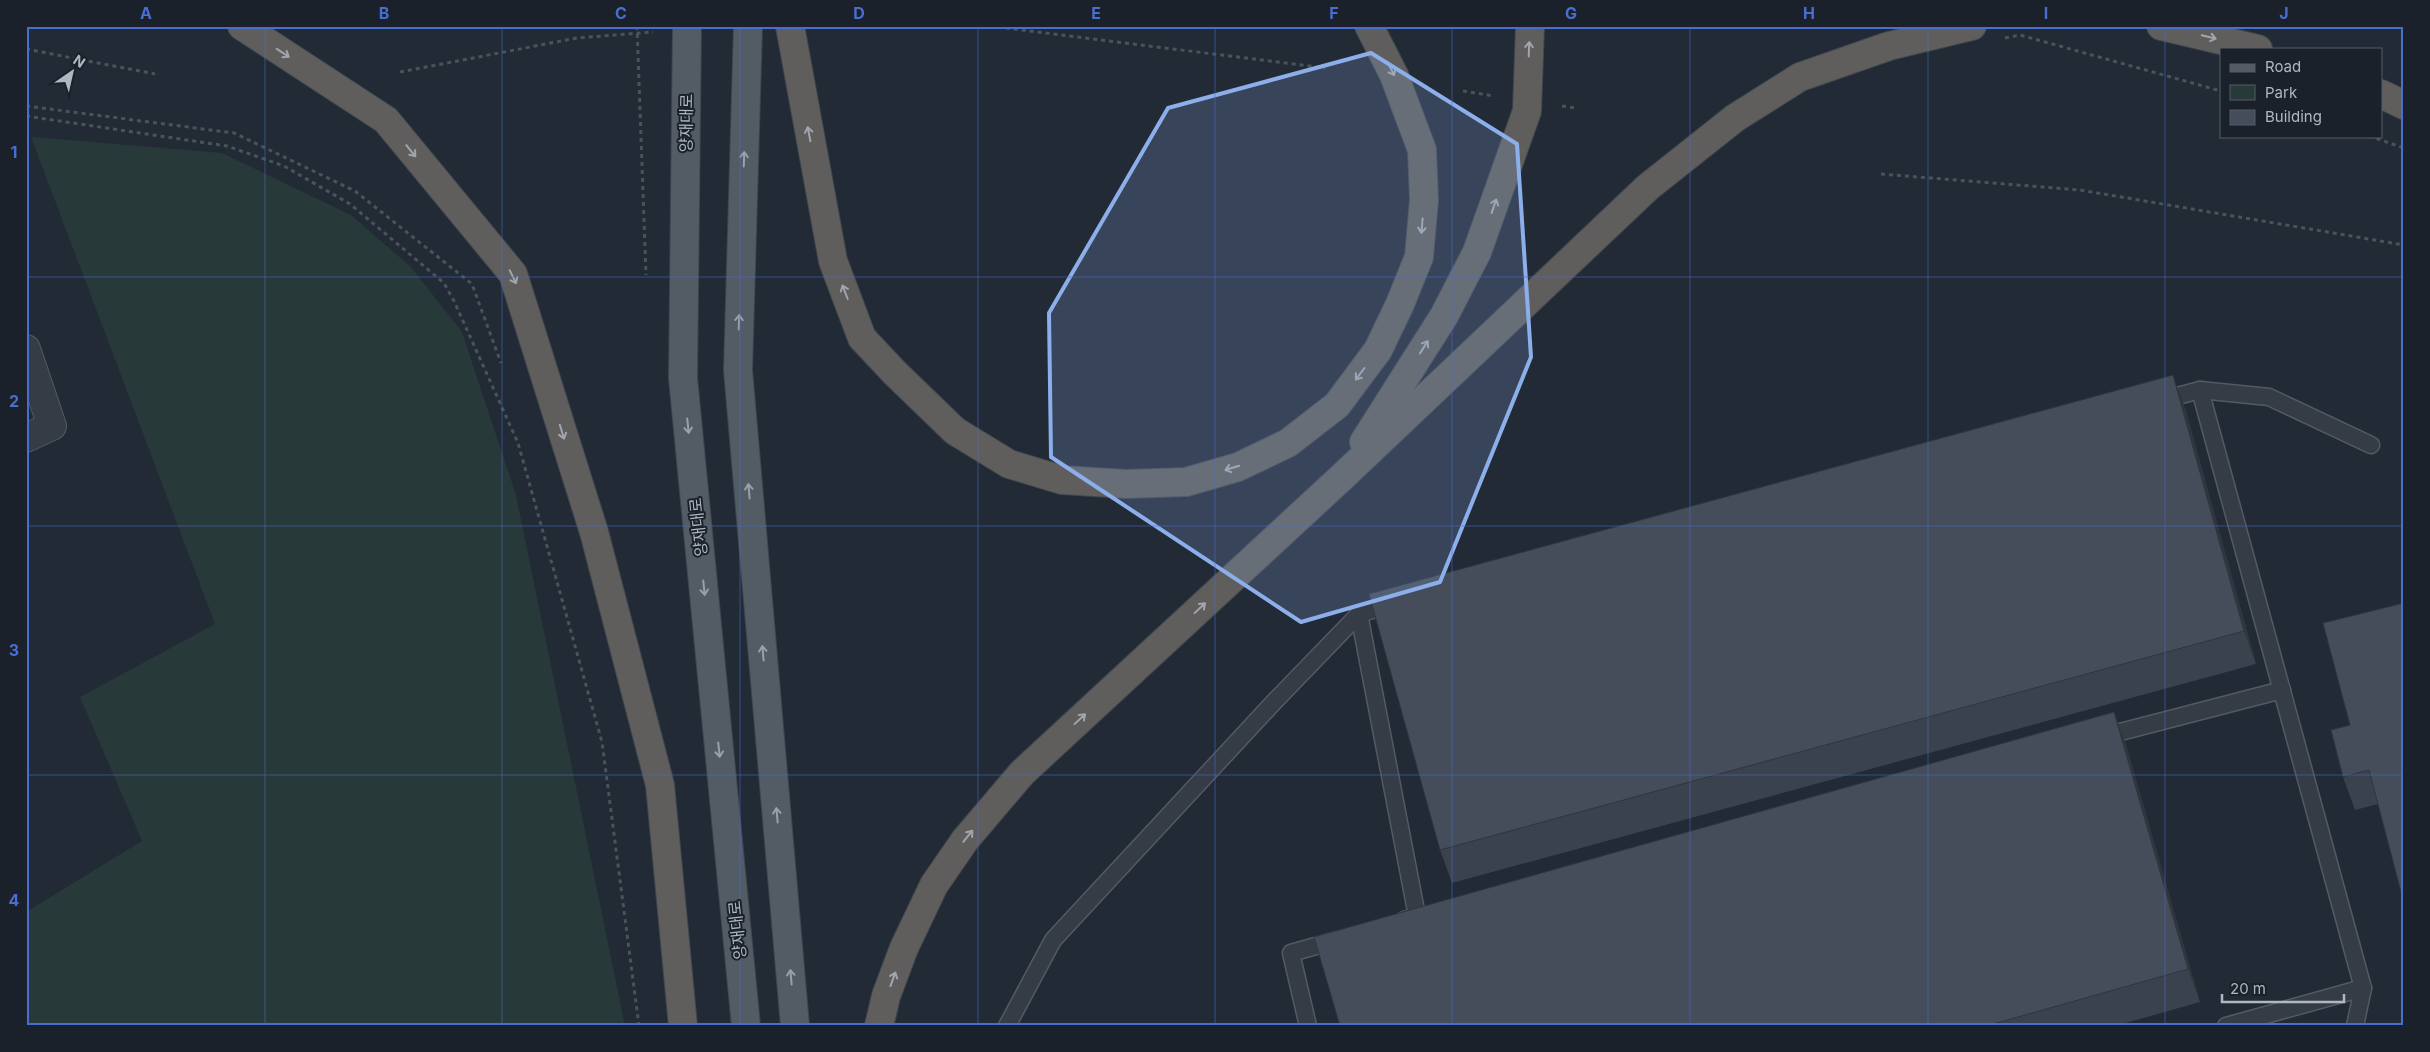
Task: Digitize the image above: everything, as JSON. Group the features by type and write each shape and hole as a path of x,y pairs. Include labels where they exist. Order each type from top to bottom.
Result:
{"highway":[{"path":"242,26 386,120 513,274 594,532 660,786 683,1026"},
{"path":"790,26 833,261 862,338 955,431 1009,464 1062,480 1126,484 1186,482 1238,467 1288,443 1337,405 1378,350 1400,304 1419,256 1424,200 1422,150 1394,75 1369,26"},
{"path":"1342,477 1444,316 1478,252 1527,111 1530,26"},
{"path":"879,1026 886,996 908,939 934,885 971,832 1022,773 1342,477 1648,187 1735,118 1800,77 1889,46 1972,26"},
{"path":"2161,26 2254,48"},
{"path":"2382,94 2404,105"}],"main road":[{"name":"양재대로","path":"688,26 683,378 746,1026"},
{"path":"748,26 738,370 795,1026"}],"street":[{"path":"26,349 52,426 26,438"}],"lane":[{"path":"2142,405 2200,390 2270,397 2371,445"},
{"path":"2200,390 2363,988 2355,1026"},
{"path":"1007,1026 1053,940 1273,703 1359,614 1408,601"},
{"path":"1359,614 1417,916"},
{"path":"2090,740 2282,690"},
{"path":"1390,924 1436,911"},
{"path":"1308,1026 1291,953 1354,935"},
{"path":"2226,1026 2363,988"}],"path":[{"path":"637,26 646,280"},
{"path":"990,26 1324,68"},
{"path":"400,72 577,38 654,32"},
{"path":"2001,39 2020,36 2220,91"},
{"path":"26,49 155,74"},
{"path":"26,106 234,133 355,190 472,284 502,366"},
{"path":"26,116 227,146 284,166 350,204 444,283 518,442 602,742 639,1026"},
{"path":"2375,138 2404,148"},
{"path":"1881,174 2080,190 2404,245"}],"highlighted area":[{"path":"1371,53 1517,144 1531,357 1440,582 1301,622 1051,457 1049,313 1168,108"}],"green space":[{"path":"31,137 222,153 351,215 411,267 462,332 516,495 625,1026 26,1026 26,912 142,841 80,697 215,624"}],"building":[{"path":"2173,375 2244,631 1440,850 1369,594"},
{"path":"2404,603 2404,903 2369,770 2343,777 2331,730 2350,725 2323,623"},
{"path":"2114,712 2188,969 1986,1026 1340,1026 1314,937"}]}
